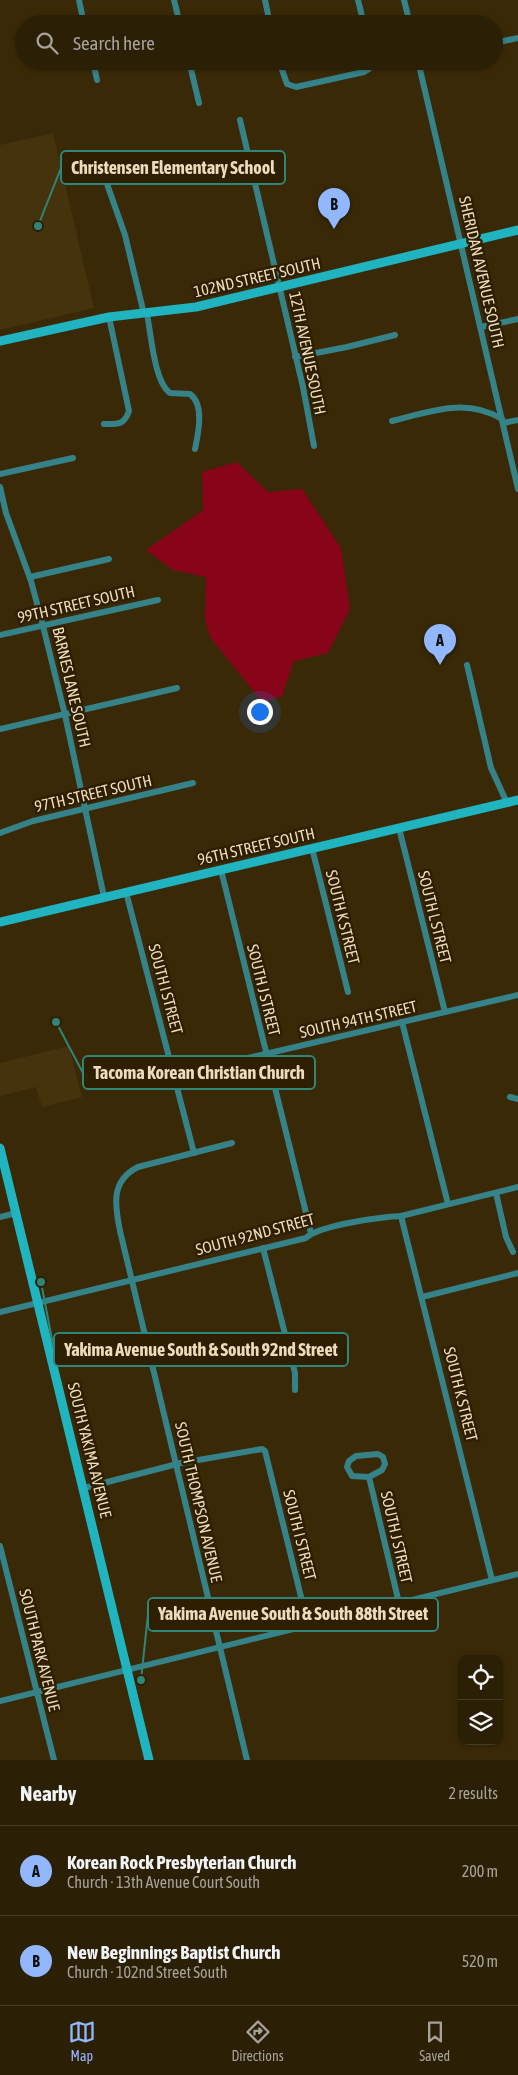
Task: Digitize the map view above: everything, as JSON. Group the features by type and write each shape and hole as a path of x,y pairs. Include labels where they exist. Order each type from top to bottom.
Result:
{"main road":[{"name":"102ND STREET SOUTH","path":"0,341 109,317 196,307 280,289 518,230"},
{"name":"96TH STREET SOUTH","path":"0,922 518,800"},
{"name":"SOUTH YAKIMA AVENUE","path":"0,1148 149,1760"}],"street":[{"path":"79,0 82,15"},
{"path":"174,0 178,15"},
{"path":"265,0 268,15"},
{"path":"358,0 362,15"},
{"path":"404,0 408,15"},
{"path":"503,41 518,38"},
{"path":"95,70 97,80"},
{"path":"190,70 198,103"},
{"path":"281,70 284,81 289,86 299,87 361,73 364,70"},
{"name":"SHERIDAN AVENUE SOUTH","path":"420,70 518,489"},
{"name":"12TH AVENUE SOUTH","path":"240,120 280,289 314,446"},
{"path":"106,167 107,184 125,235 158,370 164,387 170,393 190,394 196,402 199,424 195,449"},
{"path":"104,424 120,423 126,420 129,411 109,317"},
{"path":"481,327 518,319"},
{"path":"295,357 395,335"},
{"path":"392,421 417,413 452,407 490,412 502,421 518,420"},
{"path":"0,474 73,458"},
{"name":"BARNES LANE SOUTH","path":"0,487 6,513 30,577 43,626 65,715 104,897"},
{"path":"30,577 109,560"},
{"name":"99TH STREET SOUTH","path":"0,635 158,600"},
{"path":"467,664 491,768 508,803"},
{"path":"0,729 177,688"},
{"name":"97TH STREET SOUTH","path":"0,833 33,821 193,783"},
{"name":"SOUTH L STREET","path":"400,828 445,1012"},
{"name":"SOUTH K STREET","path":"312,848 348,992"},
{"name":"SOUTH J STREET","path":"221,870 311,1233"},
{"name":"SOUTH I STREET","path":"126,892 194,1153"},
{"name":"SOUTH 94TH STREET","path":"175,1075 518,996"},
{"path":"402,1022 448,1204"},
{"path":"510,1098 518,1099"},
{"name":"SOUTH THOMPSON AVENUE","path":"232,1143 138,1167 126,1176 118,1189 115,1203 247,1760"},
{"name":"SOUTH 92ND STREET","path":"0,1312 306,1238 311,1233 384,1217 401,1216 518,1187"},
{"path":"496,1193 506,1236 512,1252"},
{"path":"0,1217 16,1213"},
{"name":"SOUTH K STREET","path":"401,1216 492,1580"},
{"path":"264,1248 294,1372 295,1390"},
{"path":"422,1297 518,1273"},
{"name":"SOUTH I STREET","path":"176,1465 219,1458 260,1448 265,1451 308,1625"},
{"name":"SOUTH J STREET","path":"368,1454 378,1454 383,1457 385,1464 382,1470 369,1477 352,1476 347,1467 349,1460 356,1456 368,1454"},
{"path":"84,1488 176,1465"},
{"name":"SOUTH J STREET","path":"369,1477 399,1603"},
{"name":"SOUTH PARK AVENUE","path":"0,1546 54,1760"},
{"path":"0,1701 518,1574"}],"shaded area":[{"path":"53,133 94,308 0,330 0,145"},
{"path":"237,462 268,492 302,489 341,548 350,609 328,653 294,661 282,696 263,703 210,637 205,620 206,577 173,570 146,550 203,510 202,472"},
{"path":"69,1046 82,1097 42,1107 36,1087 0,1096 0,1063"}],"place":[{"name":"Christensen Elementary School","path":"38,226"},
{"name":"New Beginnings Baptist Church","path":"334,229"},
{"name":"Korean Rock Presbyterian Church","path":"440,665"},
{"name":"Tacoma Korean Christian Church","path":"56,1022"},
{"name":"Yakima Avenue South & South 92nd Street","path":"41,1282"},
{"name":"Yakima Avenue South & South 88th Street","path":"141,1680"}]}
